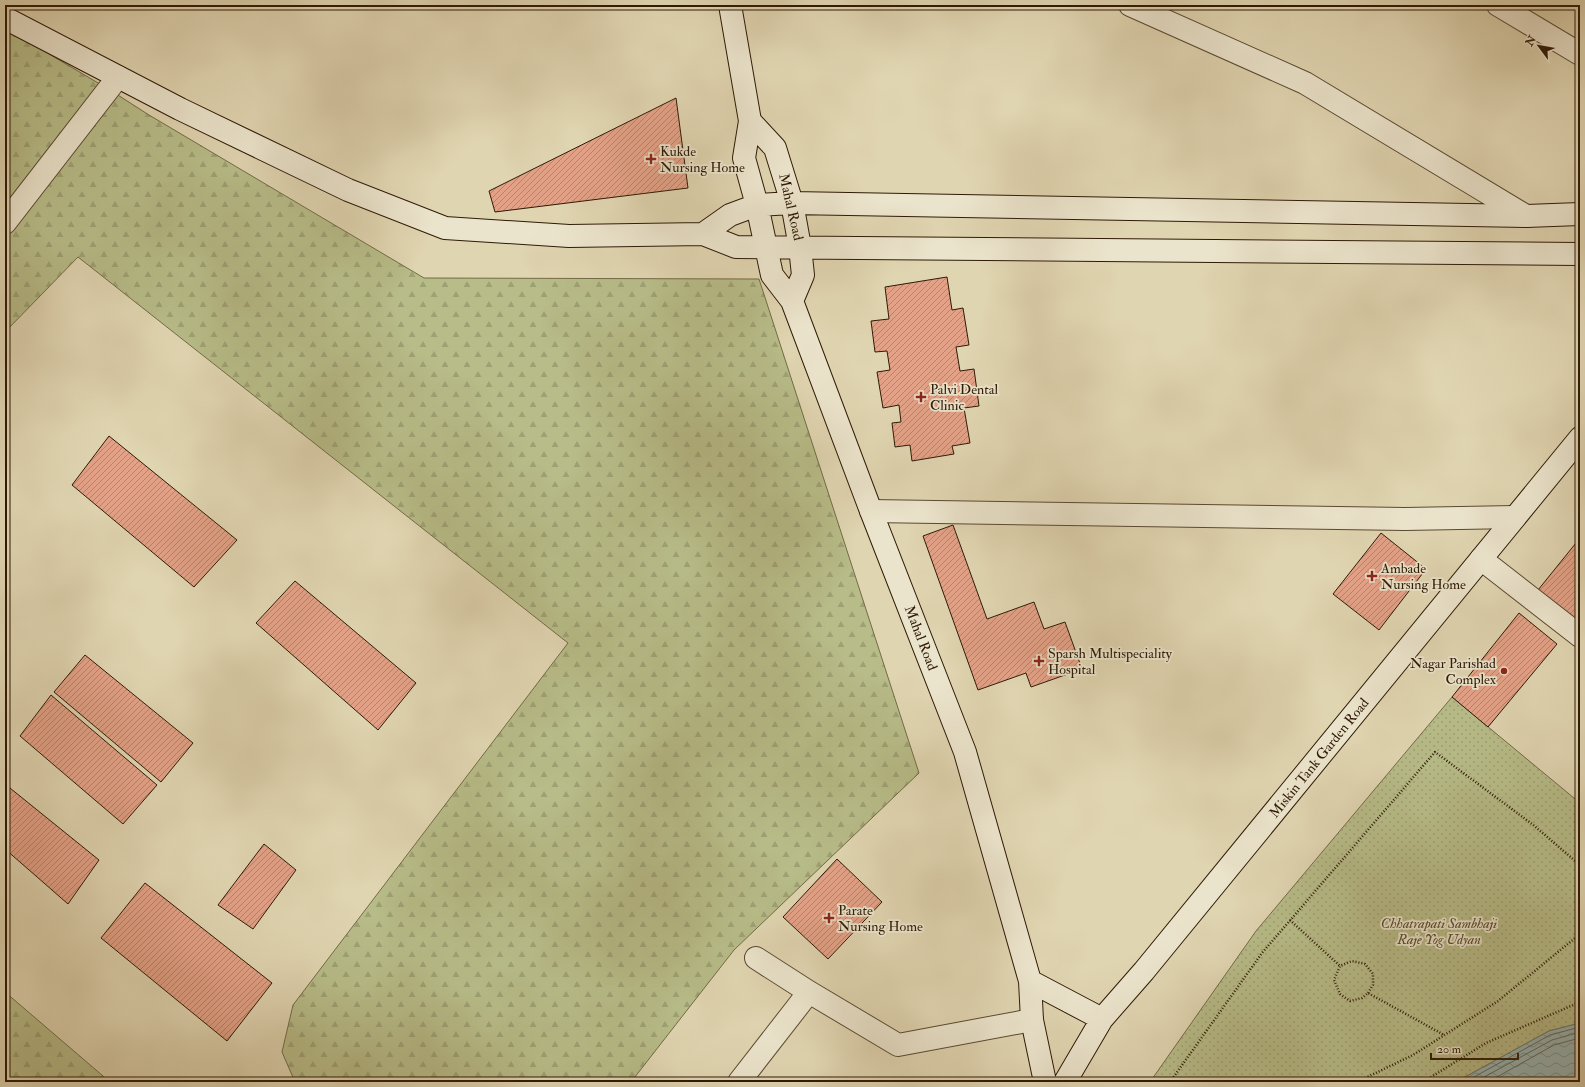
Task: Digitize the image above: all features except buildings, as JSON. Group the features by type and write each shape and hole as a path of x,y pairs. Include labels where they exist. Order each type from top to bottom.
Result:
{"street":[{"name":"Mahal Road","path":"730,5 750,121 744,158 757,205 772,275 792,301 871,511 965,752 1030,981 1032,1020 1045,1082"},
{"path":"1130,5 1305,83 1526,216"},
{"path":"1498,5 1580,54"},
{"path":"5,18 180,109 348,190 446,228 569,236 703,234 736,247 1580,254"},
{"path":"5,223 118,77"},
{"name":"Mahal Road","path":"750,121 775,148 792,203 800,247 803,275 792,301"},
{"path":"703,234 730,215 757,205 792,203 1526,216 1580,214"},
{"name":"Miskin Tank Garden Road","path":"1065,1082 1102,1019 1144,971 1580,438"},
{"path":"871,511 1406,519 1515,517"},
{"path":"1481,559 1580,636"},
{"path":"756,958 809,992 898,1045 1032,1020"},
{"path":"1030,981 1102,1019"},
{"path":"739,1082 809,992"}],"path":[{"path":"1170,1082 1262,952 1435,752 1532,824 1580,866"},
{"path":"1290,920 1340,966"},
{"path":"1357,1082 1413,1055 1498,1002 1580,934"},
{"path":"1352,961 1365,964 1373,974 1372,985 1368,993 1362,998 1350,1001 1340,994 1334,980 1340,966 1352,961"},
{"path":"1368,993 1444,1035"},
{"path":"1423,1082 1486,1043 1580,1002"}],"green space":[{"path":"5,28 424,278 759,279 919,773 734,950 631,1082 295,1082 282,1052 293,1005 568,643 78,257 5,332"},
{"name":"Chhatrapati Sambhaji Raje Yog Udyan","path":"1452,697 1580,803 1580,1023 1549,1031 1456,1082 1150,1082 1256,931"},
{"path":"5,992 110,1082 5,1082"}],"water":[{"path":"1580,1023 1580,1082 1456,1082 1549,1031"}],"place":[{"name":"Kukde Nursing Home","path":"651,159"},
{"name":"Palvi Dental Clinic","path":"921,397"},
{"name":"Ambade Nursing Home","path":"1372,576"},
{"name":"Sparsh Multispeciality Hospital","path":"1039,661"},
{"name":"Nagar Parishad Complex","path":"1504,671"},
{"name":"Parate Nursing Home","path":"829,918"}]}
